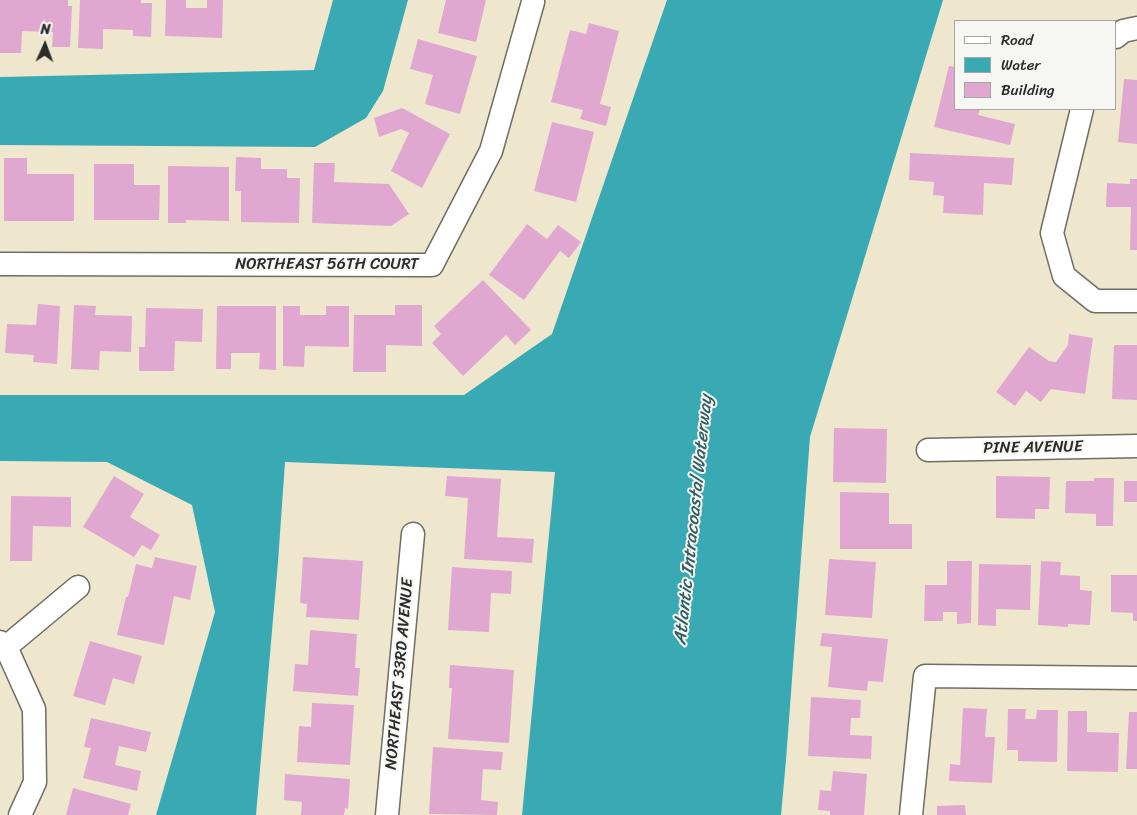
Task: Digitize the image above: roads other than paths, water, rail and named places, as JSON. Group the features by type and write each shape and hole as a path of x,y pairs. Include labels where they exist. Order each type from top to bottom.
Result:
{"street":[{"name":"NORTHEAST 56TH COURT","path":"0,264 432,265 491,151 533,2"},
{"path":"1117,36 1123,31 1137,28"},
{"path":"1082,110 1052,233 1064,276 1095,301 1137,301"},
{"name":"PINE AVENUE","path":"928,450 1137,446"},
{"name":"NORTHEAST 33RD AVENUE","path":"387,815 413,534"},
{"path":"20,815 35,782 34,709 3,645 78,587"},
{"path":"912,815 925,676 1137,678"}],"water":[{"path":"333,0 408,0 383,91 366,118 315,147 0,145 0,77 314,70"},
{"name":"Atlantic Intracoastal Waterway","path":"667,0 943,0 810,437 781,815 522,815 555,472 285,462 256,815 156,815 215,612 192,505 107,462 0,461 0,395 464,395 552,334"}]}
